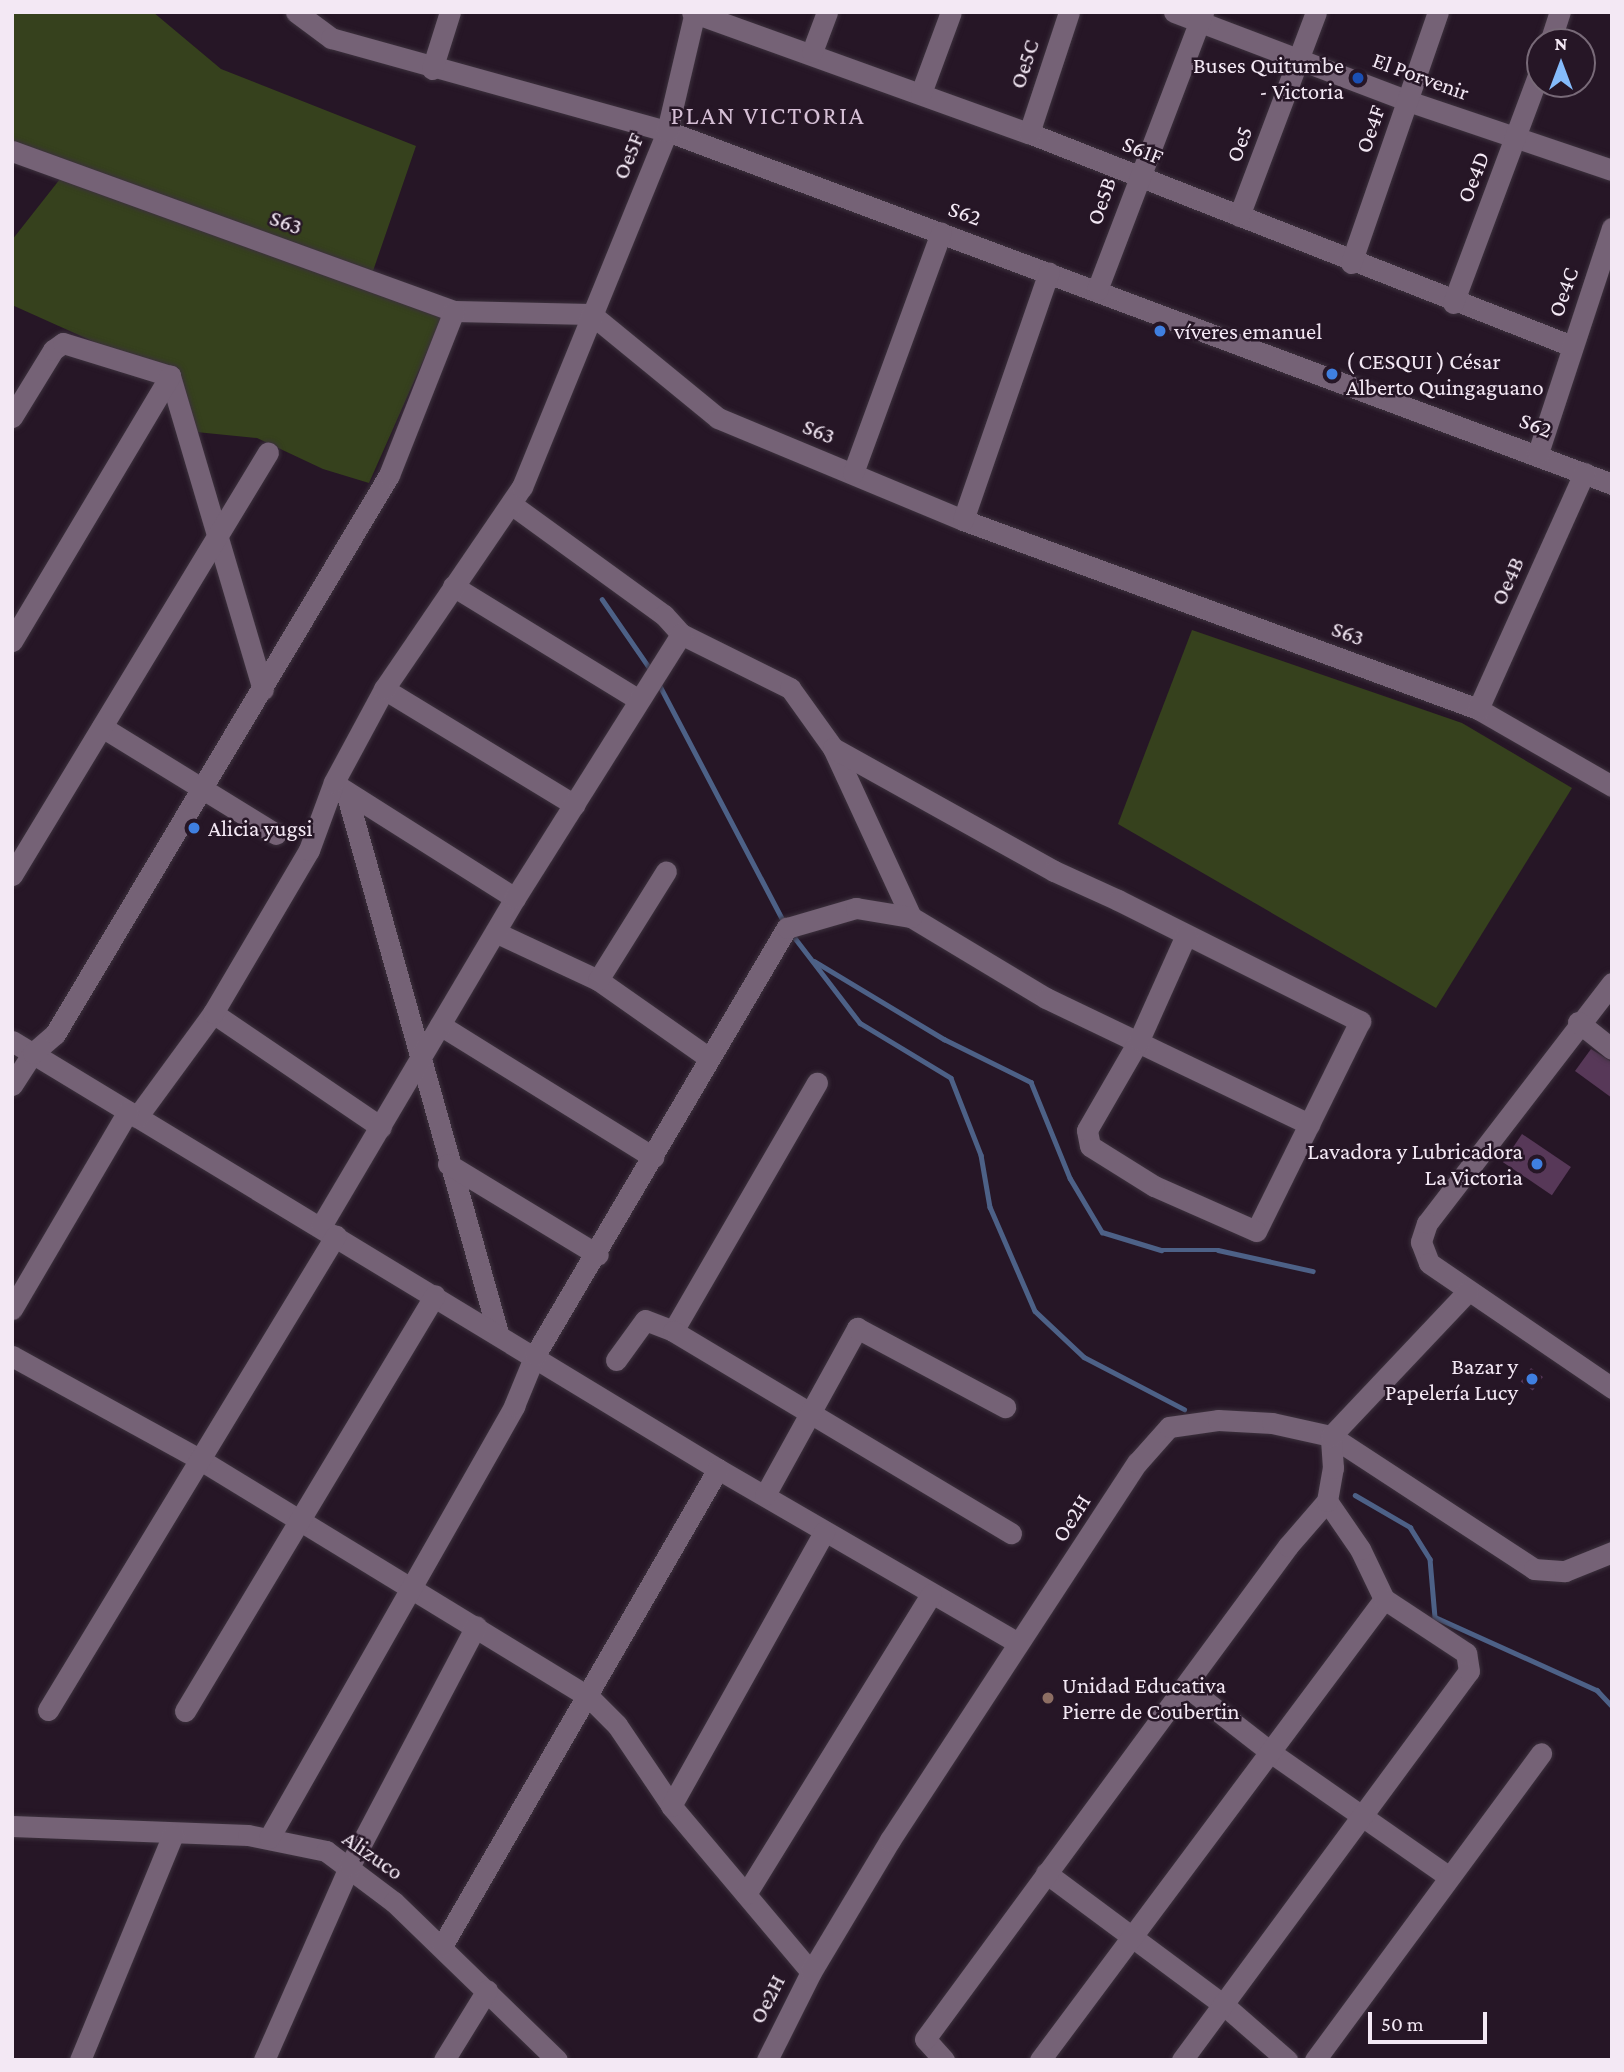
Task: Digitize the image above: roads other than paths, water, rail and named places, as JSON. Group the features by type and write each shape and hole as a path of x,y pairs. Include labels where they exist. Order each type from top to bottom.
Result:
{"street":[{"name":"S62","path":"296,12 331,38 432,69 667,131 1538,453 1612,484"},
{"path":"432,69 450,12"},
{"name":"S61F","path":"694,12 812,52 1029,133 1351,263 1572,346"},
{"name":"Oe5F","path":"12,1309 133,1114 213,1013 309,850 384,689 511,504 667,131 694,12"},
{"path":"812,52 827,12"},
{"path":"921,93 951,12"},
{"name":"Oe5C","path":"1029,133 1069,12"},
{"name":"El Porvenir","path":"1174,12 1202,17 1408,101 1612,170"},
{"name":"Oe5","path":"1239,216 1316,12"},
{"name":"Oe4F","path":"1351,263 1438,12"},
{"name":"Oe5B","path":"1097,290 1137,176 1202,17"},
{"name":"Oe4D","path":"1453,303 1530,98"},
{"name":"S63","path":"12,151 454,311 591,314 718,418 963,520 1478,709 1612,786"},
{"name":"Oe4C","path":"1538,453 1572,346 1601,294 1612,228"},
{"path":"853,473 941,233"},
{"path":"963,520 1049,272"},
{"path":"12,1085 33,1053 55,1034 263,690 389,475 454,311"},
{"path":"12,417 53,350 63,343 170,376"},
{"path":"170,376 263,690"},
{"path":"12,641 170,376"},
{"path":"12,875 268,452"},
{"name":"Oe4B","path":"1478,709 1584,473"},
{"path":"511,504 664,615 681,634 790,688 832,748 912,917"},
{"path":"453,586 639,701"},
{"path":"48,1710 199,1459 329,1231 418,1062 516,898 681,634"},
{"path":"384,689 575,804"},
{"path":"102,727 276,834"},
{"path":"832,748 1054,871 1186,935 1360,1021 1256,1231 1154,1186 1090,1146 1087,1130 1139,1040 1186,935"},
{"path":"340,787 516,898"},
{"path":"340,787 498,1333"},
{"path":"598,980 666,871"},
{"path":"269,1838 514,1406 535,1355 598,1255 709,1058 787,928 856,908 912,917 1046,998 1139,1040 1309,1124"},
{"path":"497,933 598,980 709,1058"},
{"path":"1612,983 1578,1023 1423,1232 1429,1263 1612,1388"},
{"path":"213,1013 382,1127"},
{"path":"1578,1023 1612,1049"},
{"path":"440,1025 653,1157"},
{"path":"12,1041 535,1355 718,1469 931,1595 1017,1642"},
{"path":"673,1331 817,1083"},
{"path":"449,1164 598,1255"},
{"path":"944,2060 925,2039 1046,1873 1327,1501 1333,1468 1331,1436 1468,1292"},
{"path":"185,1711 296,1519 435,1295"},
{"path":"616,1360 645,1321 673,1331 1012,1533"},
{"path":"765,1495 808,1412 857,1328 1005,1407"},
{"path":"12,1356 199,1459 588,1696 617,1725 671,1805 811,1972"},
{"name":"Oe2H","path":"767,2058 811,1972 1017,1642 1044,1612 1137,1463 1169,1427 1218,1420 1272,1423 1331,1436 1534,1569 1565,1571 1612,1552"},
{"path":"442,1946 718,1469"},
{"path":"1182,2060 1365,1814 1471,1664 1466,1653 1384,1600 1360,1549 1327,1501"},
{"path":"671,1805 824,1532"},
{"path":"746,1894 931,1595"},
{"path":"1040,2060 1273,1754 1384,1600"},
{"path":"264,2060 349,1866 476,1626"},
{"path":"1187,1687 1273,1754 1365,1814 1448,1875"},
{"path":"1315,2060 1448,1875 1541,1754"},
{"name":"Alizuco","path":"12,1826 269,1838 326,1852 349,1866 442,1946 558,2060"},
{"path":"80,2060 173,1833"},
{"path":"1046,1873 1224,2005 1287,2060"},
{"path":"444,2060 487,1990"}],"waterway":[{"path":"602,599 651,670"},
{"path":"659,684 785,924"},
{"path":"792,934 860,1023 951,1078 981,1155 990,1207 1035,1311 1084,1357 1184,1409"},
{"path":"814,961 944,1039 1031,1082 1070,1178 1102,1232 1161,1250 1218,1250 1313,1271"},
{"path":"1355,1495 1410,1527 1430,1559 1435,1617 1597,1690 1612,1706"}],"place":[{"name":"Buses Quitumbe - Victoria","path":"1358,78"},
{"name":"víveres emanuel","path":"1160,331"},
{"name":"( CESQUI ) César Alberto Quingaguano","path":"1332,374"},
{"name":"Alicia yugsi","path":"194,828"},
{"name":"Lavadora y Lubricadora La Victoria","path":"1537,1164"},
{"name":"Bazar y Papelería Lucy","path":"1532,1379"},
{"name":"Unidad Educativa Pierre de Coubertin","path":"1048,1698"}],"district":[{"name":"PLAN VICTORIA","path":"768,116"}]}
